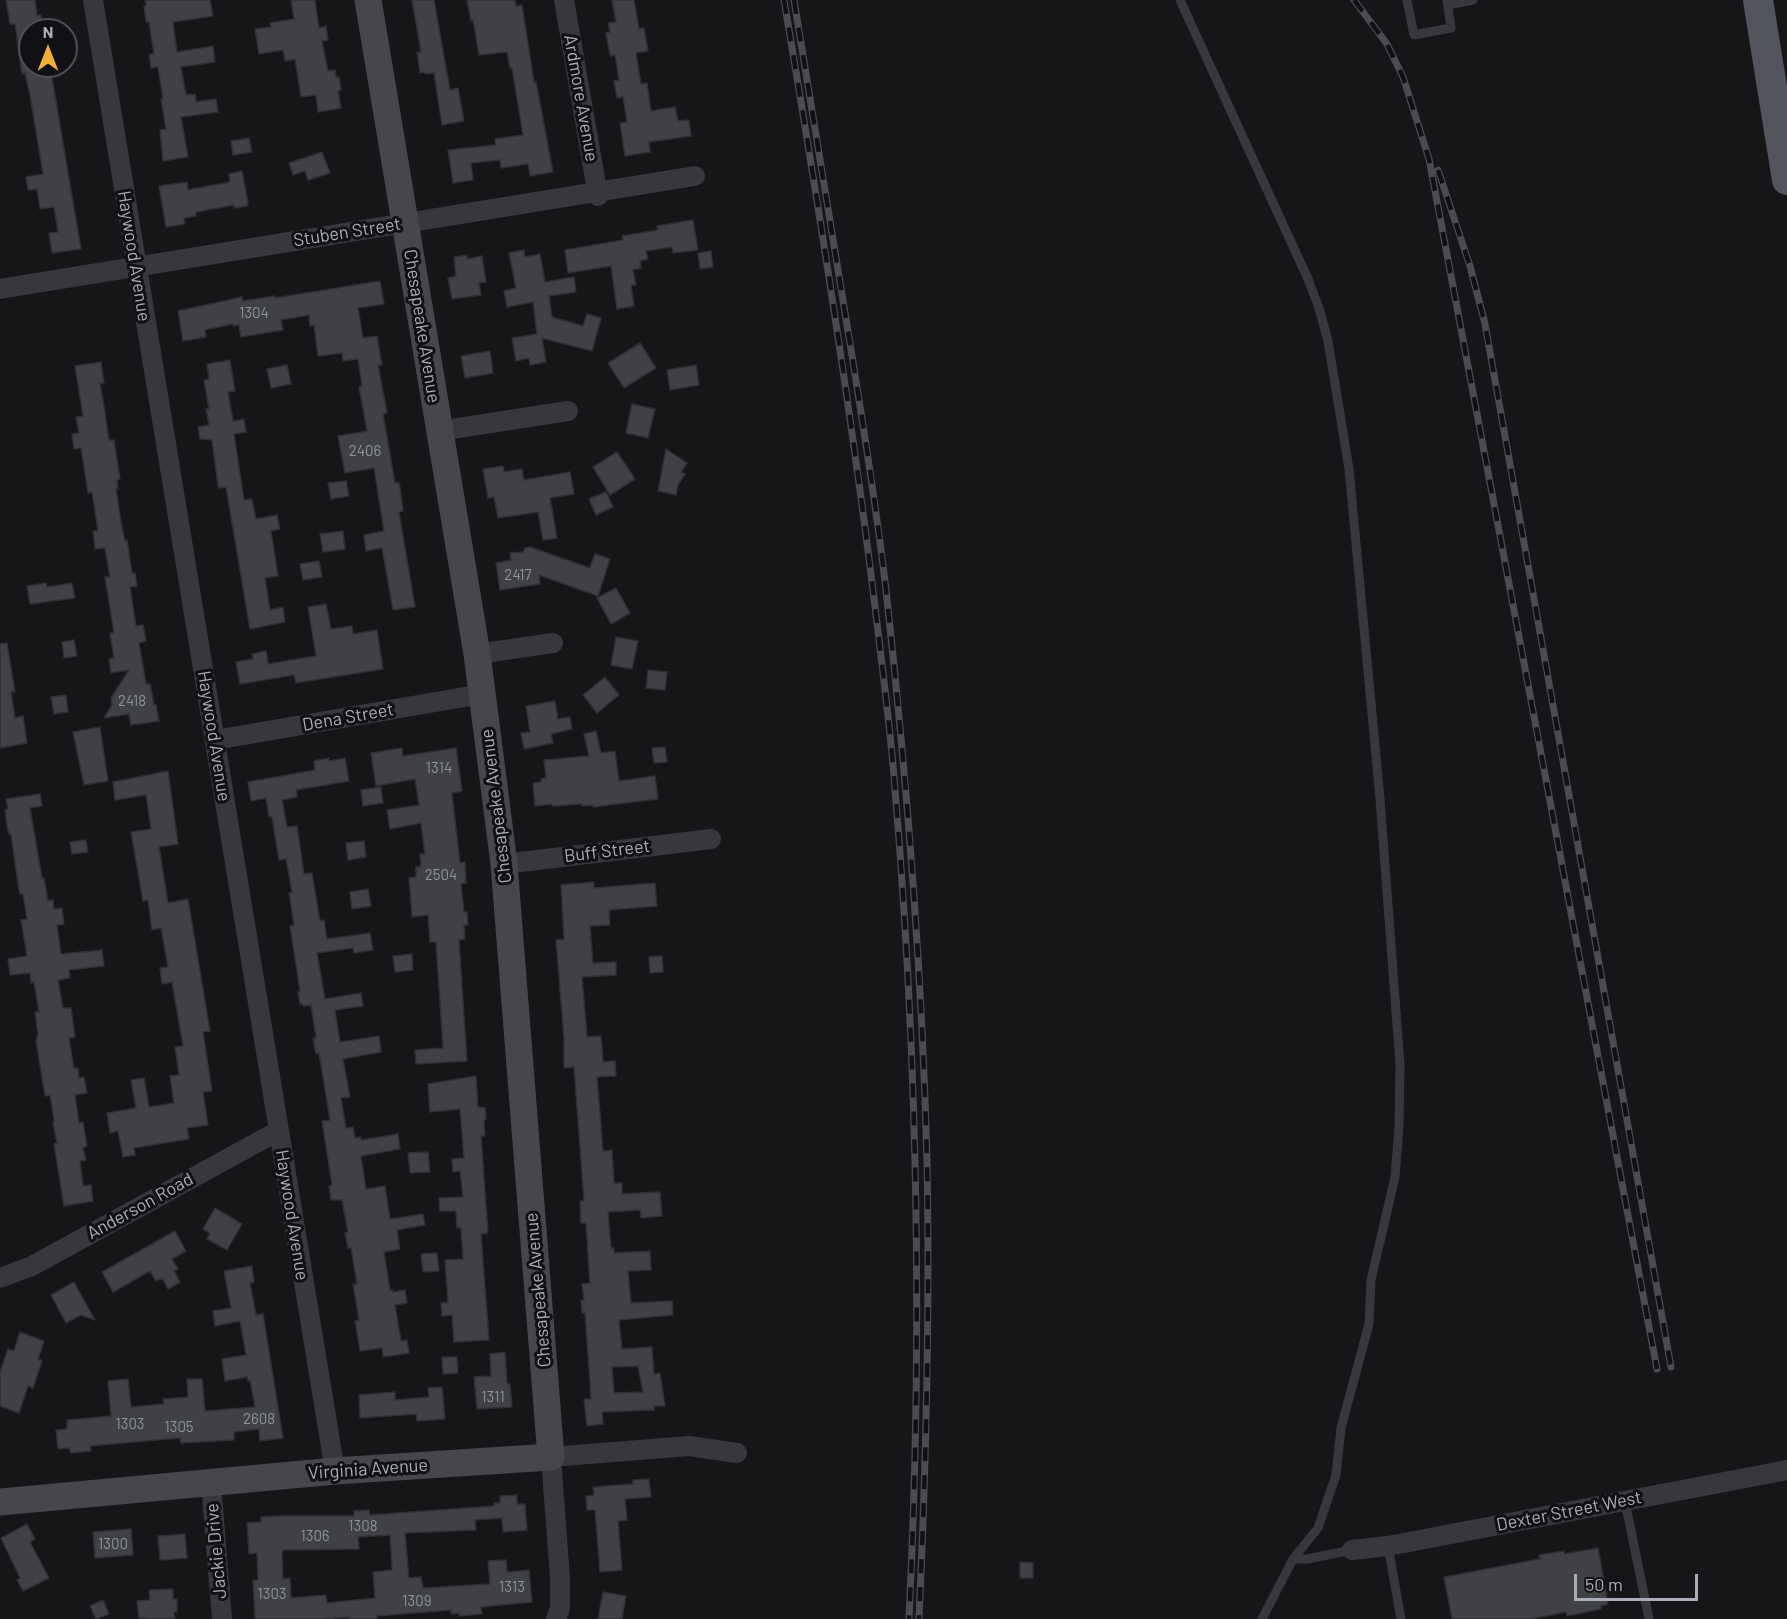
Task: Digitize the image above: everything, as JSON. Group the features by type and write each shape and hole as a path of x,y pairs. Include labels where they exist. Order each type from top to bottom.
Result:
{"main road":[{"path":"1758,0 1787,180"}],"street":[{"name":"Haywood Avenue","path":"93,0 335,1471"},
{"name":"Chesapeake Avenue","path":"368,0 477,654 504,864 560,1578 560,1608 556,1619"},
{"name":"Ardmore Avenue","path":"564,0 598,193"},
{"name":"Stuben Street","path":"0,289 695,176"},
{"path":"439,431 568,411"},
{"path":"477,654 553,643"},
{"name":"Dena Street","path":"215,740 482,694"},
{"name":"Buff Street","path":"504,864 711,839"},
{"name":"Anderson Road","path":"0,1278 32,1266 278,1131"},
{"name":"Virginia Avenue","path":"0,1502 335,1471 689,1446 737,1453"},
{"name":"Dexter Street West","path":"1352,1550 1388,1546 1787,1470"},
{"name":"Jackie Drive","path":"211,1483 222,1619"}],"lane":[{"path":"1180,0 1308,279 1319,308 1330,350 1349,469 1380,799 1399,1053 1399,1126 1395,1177 1371,1280 1369,1324 1341,1428 1336,1474 1318,1528 1293,1559 1262,1619"},
{"path":"1407,0 1414,35 1451,28 1448,2 1473,0"},
{"path":"1625,1501 1649,1619"},
{"path":"1388,1546 1401,1619"},
{"path":"1293,1559 1307,1559 1352,1550"}],"building":[{"path":"6,0 35,0 37,15 41,15 42,18 18,18 18,45 15,24 10,24"},
{"path":"145,0 210,0 213,16 173,22 177,52 213,46 215,62 181,67 186,95 195,94 196,102 216,99 218,112 181,117 188,157 163,161 160,130 166,129 161,99 163,99 158,67 151,68 149,54 154,54 149,22 146,22"},
{"path":"291,0 315,0 319,28 326,26 328,40 322,41 328,71 335,70 336,77 339,77 341,90 338,91 341,108 318,112 316,95 301,97 295,59 285,61 283,50 259,54 255,29 271,27 270,23 294,19"},
{"path":"412,0 434,0 450,90 458,88 464,121 442,125 434,73 420,73 417,52 421,52"},
{"path":"467,0 515,0 516,6 522,5 534,82 536,82 553,172 530,176 528,164 501,168 500,160 471,163 473,180 453,183 448,150 496,145 495,139 523,135 512,68 510,68 507,52 479,55"},
{"path":"612,0 634,0 639,29 644,28 648,51 636,53 641,84 647,83 651,111 675,107 678,121 689,120 691,136 649,142 650,152 625,156 620,123 627,122 623,97 617,98 614,81 619,80 615,55 610,56 606,33 610,32 608,23 616,22"},
{"path":"26,78 52,78 81,249 52,253 49,233 58,232 54,207 40,209 37,189 28,190 26,177 43,174"},
{"path":"249,138 252,152 233,155 231,141"},
{"path":"322,152 330,173 308,180 305,171 293,175 289,163"},
{"path":"242,171 247,206 234,208 234,205 196,212 196,216 184,218 185,224 166,227 159,186 187,182 188,190 230,182 229,174"},
{"path":"693,220 698,250 673,253 672,247 646,251 648,259 640,261 641,268 633,270 636,285 631,285 634,306 617,309 611,266 568,273 565,250 623,240 622,236 658,230 657,226"},
{"path":"524,250 525,257 540,254 545,282 574,277 576,292 549,296 552,317 583,326 587,314 601,318 592,351 542,338 546,362 530,365 529,358 516,361 512,338 537,334 533,302 507,307 504,291 516,288 509,253"},
{"path":"711,251 713,267 700,269 698,253"},
{"path":"467,255 467,259 482,256 486,282 479,283 481,295 452,299 448,278 456,276 454,257"},
{"path":"380,281 384,304 358,308 363,338 377,336 382,365 378,365 387,413 383,414 395,483 399,483 400,488 403,511 399,512 415,607 393,610 382,548 366,551 364,535 384,531 374,468 345,473 338,436 367,431 359,387 362,386 358,359 343,361 342,353 318,356 314,325 310,326 309,315 281,320 283,330 241,337 239,325 233,326 233,324 205,330 206,337 183,341 178,311 242,297 243,301 275,296 275,298"},
{"path":"640,343 656,368 624,388 608,363"},
{"path":"490,351 493,373 465,378 461,356"},
{"path":"230,360 235,391 228,392 233,421 244,419 246,432 234,434 244,500 252,499 256,519 277,515 280,529 271,531 278,576 265,578 270,610 283,607 285,622 250,629 226,487 219,488 218,486 212,440 200,439 198,427 209,425 204,380 209,379 207,364"},
{"path":"101,362 104,383 100,384 109,440 114,440 120,479 117,480 118,489 116,489 121,522 137,586 130,587 136,626 143,625 146,641 139,643 146,684 150,684 159,721 131,725 129,714 104,718 112,705 111,698 129,670 111,673 109,659 114,658 110,633 114,633 105,577 110,577 105,548 95,549 93,531 98,531 92,492 88,493 81,448 74,449 72,434 79,433 76,417 83,416 75,366"},
{"path":"287,365 291,384 271,388 267,369"},
{"path":"696,365 699,385 670,390 667,370"},
{"path":"632,404 655,409 648,438 626,433"},
{"path":"666,449 687,463 681,472 685,474 678,485 676,495 658,491"},
{"path":"617,452 635,479 610,495 593,467"},
{"path":"503,466 504,472 522,469 524,480 570,472 574,494 550,498 557,538 543,540 538,512 498,518 494,497 488,498 483,469"},
{"path":"346,481 349,496 331,499 328,483"},
{"path":"606,492 613,507 596,515 589,499"},
{"path":"343,531 345,549 323,552 320,534"},
{"path":"530,547 590,568 595,554 610,559 598,596 539,575 540,584 500,590 496,563 511,560 510,553 523,552 525,548"},
{"path":"319,561 322,577 303,580 300,564"},
{"path":"46,583 47,587 72,583 75,598 30,604 27,586"},
{"path":"616,588 630,613 611,624 597,598"},
{"path":"326,604 331,629 352,626 353,634 377,630 383,669 296,683 294,675 240,684 236,662 253,659 252,654 266,651 268,664 316,656 308,607"},
{"path":"616,637 638,641 632,669 611,665"},
{"path":"74,640 77,656 64,658 62,642"},
{"path":"7,643 15,692 11,692 15,718 23,716 27,743 0,748 0,644"},
{"path":"648,670 667,672 665,690 646,688"},
{"path":"605,677 619,695 597,713 583,695"},
{"path":"66,695 68,712 54,714 51,697"},
{"path":"555,701 558,719 570,717 572,729 551,734 553,743 524,749 521,733 530,732 526,706"},
{"path":"100,727 108,781 84,785 73,732"},
{"path":"596,731 601,753 615,751 619,781 655,776 658,799 593,807 593,805 582,806 582,804 535,806 533,783 541,782 541,779 546,778 544,760 589,756 584,734"},
{"path":"665,747 667,762 654,763 652,748"},
{"path":"402,748 403,756 456,748 462,791 452,793 460,863 465,862 466,883 461,884 468,925 464,925 465,939 459,940 467,1061 416,1064 415,1050 443,1048 436,942 430,942 428,915 412,917 409,878 416,877 416,867 421,866 420,854 425,854 421,823 390,829 387,810 419,805 415,779 376,786 371,753"},
{"path":"329,758 329,761 345,758 349,781 296,790 297,797 282,800 287,827 297,826 304,874 312,873 320,921 324,920 327,939 370,933 373,950 354,953 353,948 317,953 325,999 361,993 363,1006 335,1010 340,1042 379,1036 381,1052 343,1059 350,1097 341,1098 346,1128 353,1127 355,1138 361,1137 361,1140 398,1134 400,1149 361,1156 366,1189 385,1186 390,1219 423,1214 425,1225 397,1230 400,1249 384,1252 390,1290 393,1292 405,1290 407,1303 395,1305 401,1341 407,1340 409,1353 383,1357 382,1348 360,1351 355,1321 359,1320 353,1284 357,1284 351,1248 348,1248 345,1233 348,1232 342,1200 331,1200 329,1186 332,1185 322,1121 330,1120 319,1053 316,1054 313,1038 316,1038 311,1005 300,1004 298,992 300,991 290,926 294,925 289,893 292,892 286,859 279,860 272,817 269,817 266,798 251,801 248,782 315,770 314,761"},
{"path":"168,771 178,844 159,847 168,903 188,899 210,1031 203,1032 212,1091 203,1092 208,1125 187,1128 189,1139 134,1148 135,1155 123,1157 118,1131 110,1133 107,1113 136,1108 131,1080 144,1078 149,1107 174,1103 170,1076 179,1075 175,1047 183,1046 172,982 162,984 160,968 168,967 161,928 152,930 148,900 143,901 131,832 151,829 146,795 115,800 113,782"},
{"path":"381,787 383,803 363,806 361,790"},
{"path":"40,794 42,806 30,808 48,901 53,900 54,909 62,908 64,924 57,925 61,954 102,950 104,966 69,970 70,978 58,980 63,1008 71,1008 75,1037 69,1038 74,1069 78,1068 79,1078 84,1077 87,1093 75,1095 79,1123 83,1122 87,1146 83,1148 86,1160 80,1161 83,1186 91,1185 93,1201 64,1206 54,1144 57,1143 50,1095 45,1096 36,1040 38,1034 35,1012 39,1012 34,982 31,983 30,973 10,975 8,959 27,956 21,920 27,919 23,894 20,894 18,884 11,834 7,826 6,799"},
{"path":"86,840 88,852 72,854 70,842"},
{"path":"364,841 366,857 348,860 346,843"},
{"path":"594,882 594,888 655,883 657,906 609,910 610,925 590,926 593,963 616,962 616,975 582,977 587,1037 601,1036 603,1062 615,1061 616,1076 597,1077 603,1151 612,1150 614,1183 622,1183 622,1194 660,1192 662,1216 641,1218 640,1210 608,1212 611,1248 614,1248 614,1253 650,1251 651,1270 628,1271 631,1303 672,1301 673,1315 619,1320 622,1349 652,1347 654,1374 660,1373 665,1406 654,1406 654,1410 602,1412 603,1424 587,1426 584,1399 591,1399 585,1313 582,1313 581,1300 584,1300 582,1284 590,1283 586,1223 581,1223 580,1201 584,1201 574,1067 564,1068 564,1039 556,940 564,939 561,885","holes":["638,1366 643,1392 614,1393 612,1367"]},
{"path":"368,889 371,906 352,909 350,892"},
{"path":"412,954 413,970 395,972 393,956"},
{"path":"662,956 663,972 650,973 649,957"},
{"path":"476,1076 478,1107 485,1108 486,1119 484,1120 485,1136 481,1136 488,1233 481,1234 489,1340 454,1342 452,1315 442,1316 441,1303 448,1302 445,1260 463,1259 461,1228 457,1228 456,1211 440,1211 439,1198 463,1197 460,1171 453,1172 452,1159 464,1158 460,1109 430,1112 428,1084"},
{"path":"428,1152 430,1172 410,1173 408,1153"},
{"path":"215,1208 242,1224 227,1250 207,1239 210,1233 203,1229"},
{"path":"175,1231 186,1251 172,1259 178,1269 174,1271 180,1282 168,1289 162,1278 156,1281 150,1271 113,1292 102,1272"},
{"path":"437,1253 439,1271 423,1272 421,1254"},
{"path":"252,1266 254,1282 250,1283 256,1315 263,1314 283,1438 260,1441 259,1429 234,1432 234,1440 181,1443 180,1438 90,1446 91,1451 71,1453 69,1448 58,1449 56,1430 67,1429 67,1420 111,1416 108,1381 128,1379 131,1407 164,1404 163,1399 188,1397 187,1379 202,1379 205,1411 255,1407 250,1380 248,1381 247,1377 225,1381 222,1359 246,1355 240,1321 215,1326 213,1311 231,1308 224,1271"},
{"path":"74,1282 95,1320 81,1315 66,1323 51,1295"},
{"path":"20,1332 44,1341 38,1359 42,1361 33,1388 28,1386 19,1413 0,1406 0,1372 8,1349 14,1351"},
{"path":"505,1352 507,1384 510,1384 512,1407 477,1409 474,1377 491,1376 490,1354"},
{"path":"442,1357 457,1357 458,1373 443,1374"},
{"path":"442,1387 445,1419 417,1421 416,1414 360,1418 359,1395 395,1392 395,1400 429,1397 428,1388"},
{"path":"649,1479 651,1497 625,1499 627,1520 618,1521 622,1570 600,1572 595,1510 587,1510 586,1496 594,1495 593,1487 633,1484 633,1480"},
{"path":"517,1495 517,1504 525,1504 527,1530 503,1532 502,1518 475,1520 476,1530 405,1533 409,1578 421,1577 423,1588 490,1584 488,1561 506,1560 507,1572 529,1570 532,1602 481,1607 482,1614 459,1616 459,1613 451,1614 451,1610 377,1616 377,1619 349,1619 349,1617 255,1619 253,1580 258,1580 257,1553 249,1554 247,1523 261,1522 261,1517 354,1516 354,1511 369,1510 370,1515 494,1506 494,1503 500,1503 500,1496","holes":["390,1535 392,1570 373,1572 375,1598 327,1603 326,1595 291,1598 290,1578 283,1579 282,1552 283,1550 359,1549 358,1537"]},
{"path":"27,1524 35,1539 30,1542 49,1578 23,1591 17,1580 20,1578 1,1538"},
{"path":"131,1529 133,1555 95,1558 93,1532"},
{"path":"185,1534 187,1558 160,1560 158,1536"},
{"path":"1598,1548 1608,1604 1601,1606 1601,1609 1567,1616 1566,1612 1531,1619 1452,1619 1444,1577 1540,1559 1539,1555 1564,1551 1564,1554"},
{"path":"1020,1562 1033,1563 1033,1578 1020,1578"},
{"path":"173,1589 173,1599 177,1599 175,1619 139,1618 137,1601 150,1600 149,1590"},
{"path":"603,1592 626,1596 622,1619 598,1619"},
{"path":"103,1600 109,1614 96,1619 90,1606"}],"railway":[{"path":"784,0 846,389 877,623 894,777 908,987 916,1198 916,1408 909,1619"},
{"path":"794,0 878,525 894,661 907,804 925,1089 928,1218 927,1390 919,1619"},
{"path":"1354,0 1387,44 1403,77 1429,159 1657,1369"},
{"path":"1438,170 1470,266 1485,324 1671,1367"}]}
